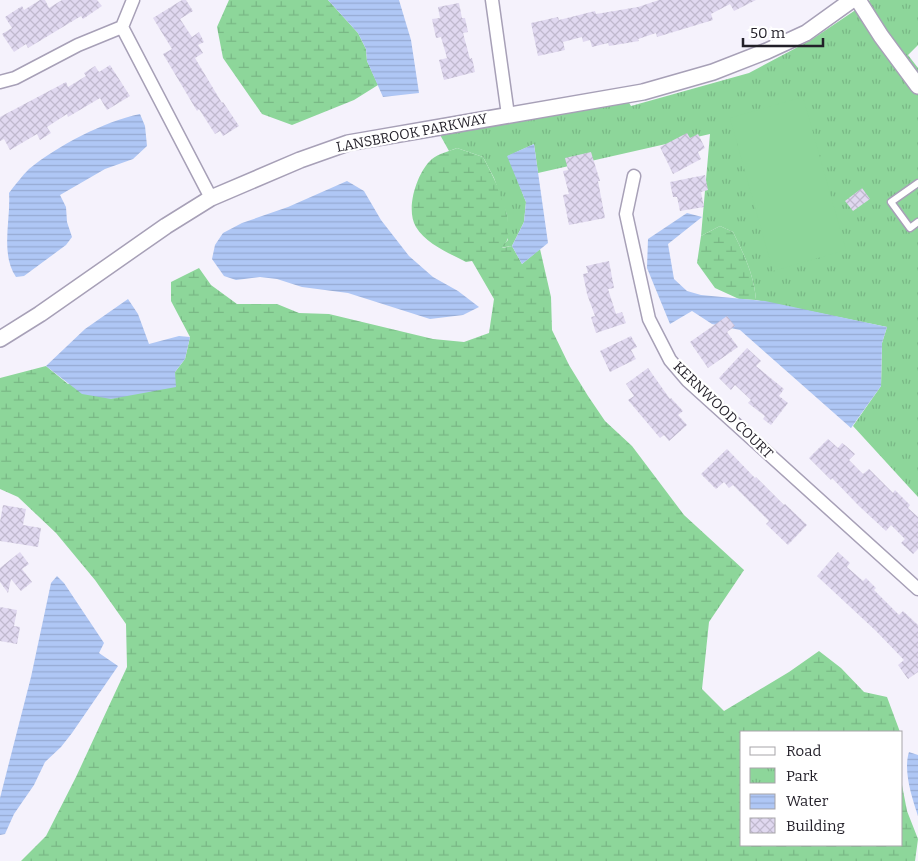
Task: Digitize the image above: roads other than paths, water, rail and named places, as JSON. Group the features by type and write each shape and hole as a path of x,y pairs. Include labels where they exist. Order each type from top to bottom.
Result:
{"street":[{"path":"0,82 15,78 78,45 122,27 133,0"},
{"path":"495,0 508,115"},
{"name":"LANSBROOK PARKWAY","path":"0,339 40,314 166,226 211,198 300,160 348,143 643,92 713,72 767,51 806,33 852,0"},
{"path":"858,0 880,36 918,86"},
{"path":"122,27 211,198"},
{"name":"KERNWOOD COURT","path":"634,176 626,214 649,319 670,360 688,381 918,589"}],"lane":[{"path":"918,183 891,202 910,228 918,222"}],"water":[{"path":"328,0 399,0 411,40 419,93 383,97 367,61 366,49 358,33"},
{"path":"140,114 145,126 147,146 133,159 105,169 60,195 66,207 67,222 72,237 66,245 24,276 16,277 8,258 7,247 9,193 11,190 29,169 67,143 112,122"},
{"path":"534,144 548,243 522,264 512,246 524,222 526,202 507,156"},
{"path":"347,181 364,191 381,220 409,256 433,277 458,291 479,307 463,315 430,319 348,293 302,287 277,279 260,277 236,280 224,276 212,259 215,245 223,233 242,223 288,207"},
{"path":"687,213 702,217 668,244 674,279 687,291 701,295 765,301 887,327 882,343 881,386 851,428 740,330 712,324 692,311 670,324 647,268 648,239"},
{"path":"128,299 138,314 149,344 179,336 190,337 185,359 175,372 176,387 111,399 82,394 46,366 85,329"},
{"path":"57,576 64,583 104,643 99,653 118,666 72,733 45,762 34,785 14,814 5,834 0,835 0,798 31,677 51,583"},
{"path":"909,752 918,755 918,816 908,776 907,759"}]}
